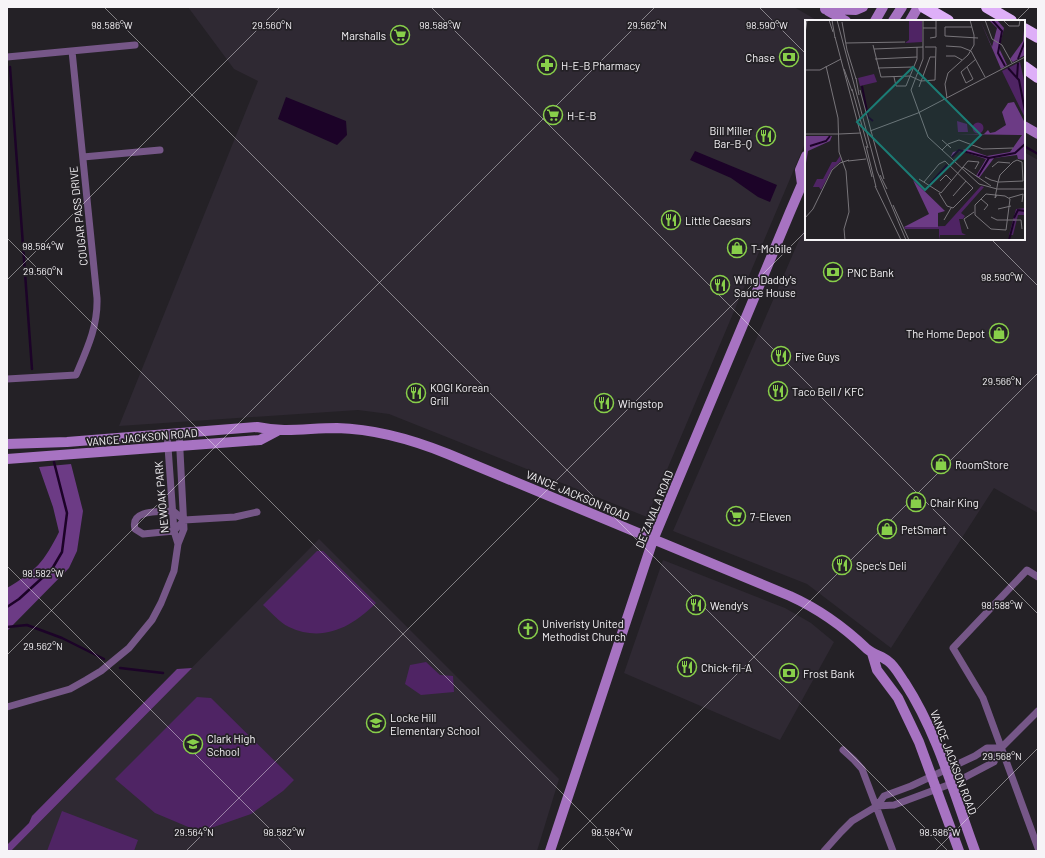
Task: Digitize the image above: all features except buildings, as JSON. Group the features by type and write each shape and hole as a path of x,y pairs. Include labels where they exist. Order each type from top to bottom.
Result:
{"highway":[{"path":"924,7 945,19"},
{"path":"987,7 1009,20"},
{"path":"1025,30 1038,37"},
{"path":"1025,66 1038,73"},
{"path":"1025,67 1038,77"}],"main road":[{"path":"823,8 856,10 863,7"},
{"path":"876,20 883,7"},
{"path":"895,20 902,7"},
{"path":"911,20 918,7"},
{"path":"823,8 833,20"},
{"path":"823,8 844,20"},
{"path":"1025,127 1038,134"},
{"name":"DE ZAVALA ROAD","path":"550,851 653,540 804,182 800,170 805,158"},
{"name":"VANCE JACKSON ROAD","path":"7,444 67,442 257,427 277,431 352,429 384,433 413,440 802,601 836,622 872,653 888,661 916,699 934,739 975,851"},
{"name":"VANCE JACKSON ROAD","path":"7,459 260,440 277,431"},
{"path":"872,653 877,670 907,715 932,776 959,851"}],"street":[{"path":"7,57 135,45"},
{"name":"COUGAR PASS DRIVE","path":"7,379 76,375 93,333 98,311 72,51"},
{"path":"83,157 160,150"},
{"name":"NEWOAK PARK","path":"7,707 70,689 102,671 129,648 152,620 161,603 174,571 178,544 184,529 179,432"},
{"name":"NEWOAK PARK","path":"167,433 174,531 178,544"},
{"path":"184,520 174,531 143,534 135,529 134,523 136,518 142,513 173,511 184,520 235,517 257,512"},
{"path":"1038,577 1027,570 953,648 983,698 1038,848"},
{"path":"877,806 892,806 904,802 950,784 994,762 1001,748 1038,711"},
{"path":"824,851 852,821 877,806 884,796 945,770 975,756 987,748 1001,748"},
{"path":"843,750 862,769 893,851"},
{"path":"975,756 982,769"},
{"path":"900,790 904,802"}],"shaded area":[{"path":"188,7 794,7 816,20 805,20 805,143 647,517 389,414 358,410 119,426 258,81 234,69"},
{"path":"286,97 346,121 347,135 337,145 278,119"},
{"path":"695,151 777,185 770,202 758,197 731,178 690,160"},
{"path":"1025,153 1038,160 1038,513 994,488 891,648 807,584 673,531 805,226 805,240 1025,240"},
{"path":"71,464 83,511 77,551 69,568 7,631 7,588 32,571 38,565 49,551 59,532 53,507 39,467"},
{"name":"Locke Hill Elementary School","path":"319,539 559,779 537,851 11,851"},
{"path":"317,551 323,551 376,603 367,612 347,625 325,633 302,632 289,627 278,620 263,605"},
{"path":"663,560 785,608 811,623 834,642 780,740 624,673"},
{"path":"426,662 440,675 453,676 454,692 421,695 405,684 410,665"},
{"path":"192,668 11,851 7,851 7,845 29,823 32,816 177,669"},
{"path":"197,697 211,698 294,780 283,791 251,814 211,828 193,829 155,813 115,779"},
{"path":"62,811 138,840 134,851 47,851"}],"waterway":[{"path":"10,67 32,369"},
{"path":"1025,147 1038,154"},
{"path":"7,607 19,599 52,569 62,552 67,513 54,462"},
{"path":"7,627 27,625 62,638 104,659"},
{"path":"120,668 163,673"}],"place":[{"name":"Marshalls","path":"400,35"},
{"name":"Chase","path":"789,57"},
{"name":"H-E-B Pharmacy","path":"547,65"},
{"name":"H-E-B","path":"553,115"},
{"name":"Bill Miller Bar-B-Q","path":"766,136"},
{"name":"Little Caesars","path":"671,220"},
{"name":"T-Mobile","path":"737,248"},
{"name":"PNC Bank","path":"833,272"},
{"name":"Wing Daddy's Sauce House","path":"720,285"},
{"name":"The Home Depot","path":"999,333"},
{"name":"Five Guys","path":"781,356"},
{"name":"Taco Bell / KFC","path":"778,391"},
{"name":"KOGI Korean Grill","path":"416,393"},
{"name":"Wingstop","path":"604,403"},
{"name":"RoomStore","path":"941,464"},
{"name":"Chair King","path":"916,502"},
{"name":"7-Eleven","path":"736,516"},
{"name":"PetSmart","path":"887,529"},
{"name":"Spec's Deli","path":"842,565"},
{"name":"Wendy's","path":"696,605"},
{"name":"Univeristy United Methodist Church","path":"528,629"},
{"name":"Chick-fil-A","path":"687,667"},
{"name":"Frost Bank","path":"789,673"},
{"name":"Locke Hill Elementary School","path":"376,723"},
{"name":"Clark High School","path":"193,744"}]}
